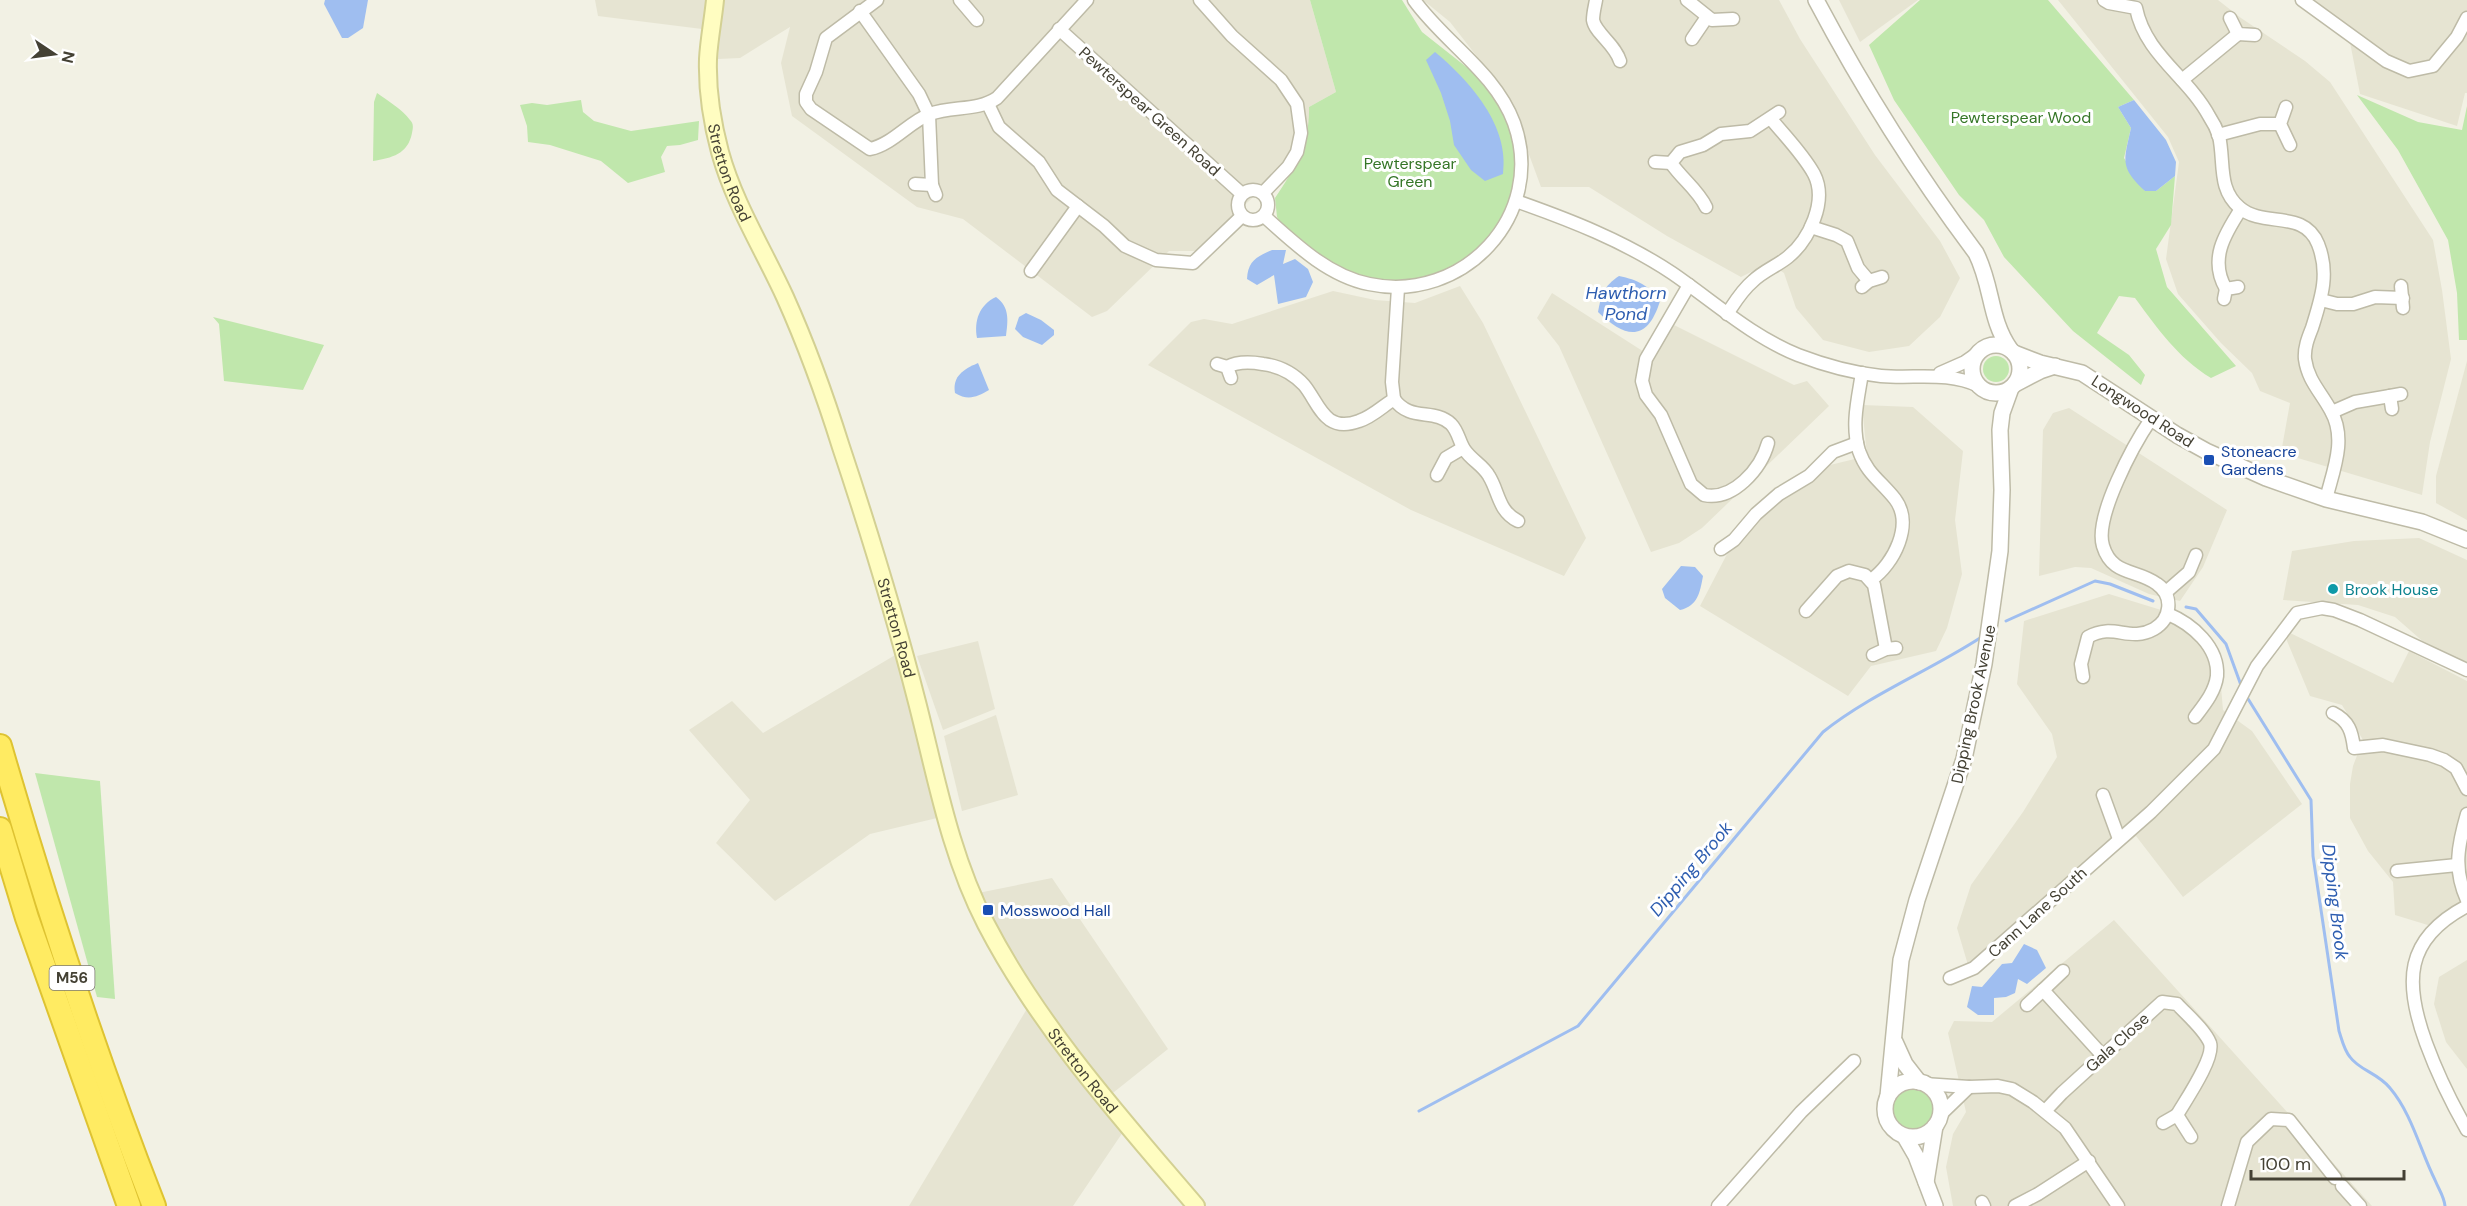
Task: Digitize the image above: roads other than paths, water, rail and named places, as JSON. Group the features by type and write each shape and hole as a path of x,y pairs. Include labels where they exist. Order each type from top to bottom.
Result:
{"highway":[{"name":"M56","path":"0,746 59,939 99,1058 154,1206"},
{"name":"M56","path":"0,829 27,918 129,1206"}],"main road":[{"name":"Stretton Road","path":"716,0 708,56 708,76 712,116 720,152 742,210 784,296 821,387 867,527 905,657 947,818 968,883 1007,964 1031,1001 1106,1098 1196,1206"}],"street":[{"path":"878,0 826,38 816,72 806,93 806,102 811,109 870,149 886,142 929,115 988,104 997,98 1087,0"},
{"path":"960,0 977,20"},
{"path":"1200,0 1232,36 1281,80 1297,104 1301,133 1297,152 1288,167 1263,193"},
{"path":"1264,216 1305,251 1342,275 1368,284 1398,288 1438,281 1467,266 1496,238 1516,201 1520,181 1520,148 1514,122 1480,70 1433,24 1414,0"},
{"path":"1596,0 1593,16 1595,26 1614,46 1620,62"},
{"path":"1687,0 1707,18 1712,20 1733,19"},
{"path":"1816,0 1868,95 1901,147 1976,254 1985,271 2000,332 2020,364 2020,371 2013,386"},
{"path":"2104,0 2115,5 2139,4 2144,34 2201,102 2218,135 2223,182 2232,201 2241,209 2257,217 2299,224 2317,241 2326,272 2321,300 2307,342 2305,357 2309,378 2332,412 2338,448 2326,500"},
{"path":"2302,0 2386,62 2409,71 2433,66 2457,37 2467,18"},
{"path":"860,11 919,94 929,115 934,190 915,184"},
{"path":"1692,39 1707,18"},
{"path":"2230,18 2238,34"},
{"name":"Pewterspear Green Road","path":"1059,29 1242,194"},
{"path":"2182,80 2238,34 2255,35"},
{"path":"988,104 999,127 1039,162 1057,190 1125,246 1156,260 1193,263 1242,216"},
{"path":"2286,107 2280,124 2290,145"},
{"path":"1671,163 1680,152 1703,145 1721,134 1750,131 1775,115 1815,176 1818,199 1811,227 1794,251 1755,279 1741,293 1727,314"},
{"path":"2218,135 2260,124 2280,124"},
{"path":"1655,162 1671,163 1686,183 1697,191 1706,208"},
{"path":"1263,193 1251,189 1242,194 1238,206 1242,216 1250,220 1264,216"},
{"path":"1263,193 1268,207 1264,216"},
{"path":"1516,201 1603,235 1650,260 1755,333 1797,354 1862,373 1899,377 1936,375 1960,378 1992,393 1999,393 2040,371 2055,366"},
{"path":"1031,271 1078,206"},
{"path":"2230,292 2219,275 2219,253 2228,229 2241,209"},
{"path":"1811,227 1836,234 1847,241 1866,284 1882,277"},
{"path":"1689,285 1646,359 1642,381 1646,395 1661,416 1691,484 1704,495 1724,494 1737,486 1757,466 1769,442"},
{"path":"1398,288 1392,382 1394,399 1412,413 1445,420 1457,432 1463,448 1487,473 1498,500 1508,515 1521,522"},
{"path":"2321,300 2337,304 2352,304 2375,297 2402,297"},
{"path":"1980,387 1972,373 1972,365 1991,325 1993,309"},
{"path":"1936,375 1996,345 2012,351"},
{"name":"Longwood Road","path":"2012,351 2082,373 2151,419 2235,465 2326,500 2422,522 2467,540"},
{"path":"1225,370 1238,363 1250,362 1282,369 1303,384 1324,416 1342,423 1363,420 1394,399"},
{"path":"1862,373 1856,416 1857,443 1870,473 1894,498 1902,516 1901,531 1895,552 1885,569 1871,580"},
{"name":"Dipping Brook Avenue","path":"1888,1096 1895,1042 1896,1003 1907,934 1964,759 1984,664 2000,550 2002,490 2000,430 2004,407 2013,386"},
{"name":"Dipping Brook Avenue","path":"1980,387 1990,403 2000,430"},
{"path":"2332,412 2355,402 2395,395 2392,409"},
{"path":"2083,677 2081,664 2088,637 2098,631 2112,630 2137,636 2156,628 2168,614 2169,603 2166,592 2157,583 2127,573 2114,564 2103,545 2101,531 2104,515 2129,455 2151,419"},
{"path":"1721,549 1734,540 1756,514 1779,494 1809,476 1833,452 1857,443"},
{"path":"1437,475 1446,458 1463,448"},
{"path":"2166,592 2189,572 2196,555"},
{"path":"1805,613 1821,591 1843,573 1857,572 1871,580 1891,648 1873,655"},
{"name":"Cann Lane South","path":"1950,978 1974,968 2151,812 2214,749 2257,666 2297,613 2322,608 2360,620 2467,670"},
{"path":"2168,614 2184,620 2198,633 2209,647 2216,663 2217,676 2212,691 2195,717"},
{"path":"2333,713 2348,725 2354,748 2383,745 2444,760 2456,768 2467,789"},
{"path":"2103,795 2119,839"},
{"path":"2467,814 2458,846 2457,865 2460,884 2467,900"},
{"path":"2395,871 2457,865"},
{"path":"2467,906 2443,921 2428,937 2418,956 2411,985 2414,1006 2430,1055 2448,1096 2467,1130"},
{"path":"2027,1005 2063,971"},
{"path":"2043,990 2103,1056"},
{"name":"Gala Close","path":"2046,1110 2162,1002 2177,1004 2206,1036 2211,1048 2208,1059 2177,1115"},
{"name":"Dipping Brook Avenue","path":"1895,1042 1905,1064 1922,1083"},
{"path":"1718,1206 1801,1112 1854,1060"},
{"path":"1922,1083 1936,1093 1941,1107 1926,1182"},
{"path":"1935,1206 1905,1137 1891,1128 1887,1120 1885,1104 1888,1096 1901,1084 1922,1083 1969,1087 1993,1085 2008,1088 2046,1110 2065,1128 2118,1206"},
{"path":"1905,1137 1922,1136 1969,1087"},
{"path":"2163,1123 2177,1115 2191,1137"},
{"path":"2232,1205 2247,1142 2271,1119 2289,1120 2360,1206"},
{"path":"2015,1206 2089,1161"}],"water":[{"path":"325,0 368,0 363,28 348,38 342,38 324,4"},
{"path":"1435,52 1474,91 1494,122 1504,156 1503,174 1485,181 1471,170 1454,145 1450,121 1441,93 1426,60"},
{"path":"2134,100 2166,140 2176,162 2175,176 2156,191 2145,191 2127,169 2125,156 2131,128 2118,107"},
{"path":"1272,250 1286,250 1283,264 1295,259 1308,269 1313,282 1306,297 1278,304 1274,275 1257,285 1247,279 1249,268 1254,260"},
{"name":"Hawthorn Pond","path":"1619,276 1642,284 1660,301 1655,315 1642,330 1626,331 1608,321 1598,312 1604,291"},
{"path":"996,297 1006,310 1006,336 977,338 976,326 979,314 985,304"},
{"path":"1026,313 1041,320 1054,330 1054,335 1042,345 1023,337 1015,329 1019,317"},
{"path":"978,363 989,390 972,397 964,397 955,393 955,382 960,374"},
{"path":"1681,566 1695,567 1703,576 1694,602 1680,610 1665,598 1662,589"},
{"path":"2024,944 2037,950 2046,968 2027,984 2018,979 2015,993 2006,997 1994,998 1994,1015 1978,1015 1967,1007 1972,986 1982,987 2002,964 2012,963"}],"waterway":[{"name":"Dipping Brook","path":"2006,621 2095,581 2110,584 2153,601"},
{"name":"Dipping Brook","path":"2186,607 2196,609 2226,644 2242,688"},
{"name":"Dipping Brook","path":"1419,1111 1578,1026 1823,732 1880,694 1980,638"},
{"name":"Dipping Brook","path":"2245,694 2311,800 2313,856 2343,1045 2358,1065 2385,1083 2398,1098 2410,1121 2445,1206"}],"place":[{"name":"Stoneacre Gardens","path":"2209,460"},
{"name":"Brook House","path":"2333,589"},
{"name":"Mosswood Hall","path":"988,910"}],"park label":[{"name":"Pewterspear Wood","path":"2021,117"},
{"name":"Pewterspear Green","path":"1410,172"}]}
